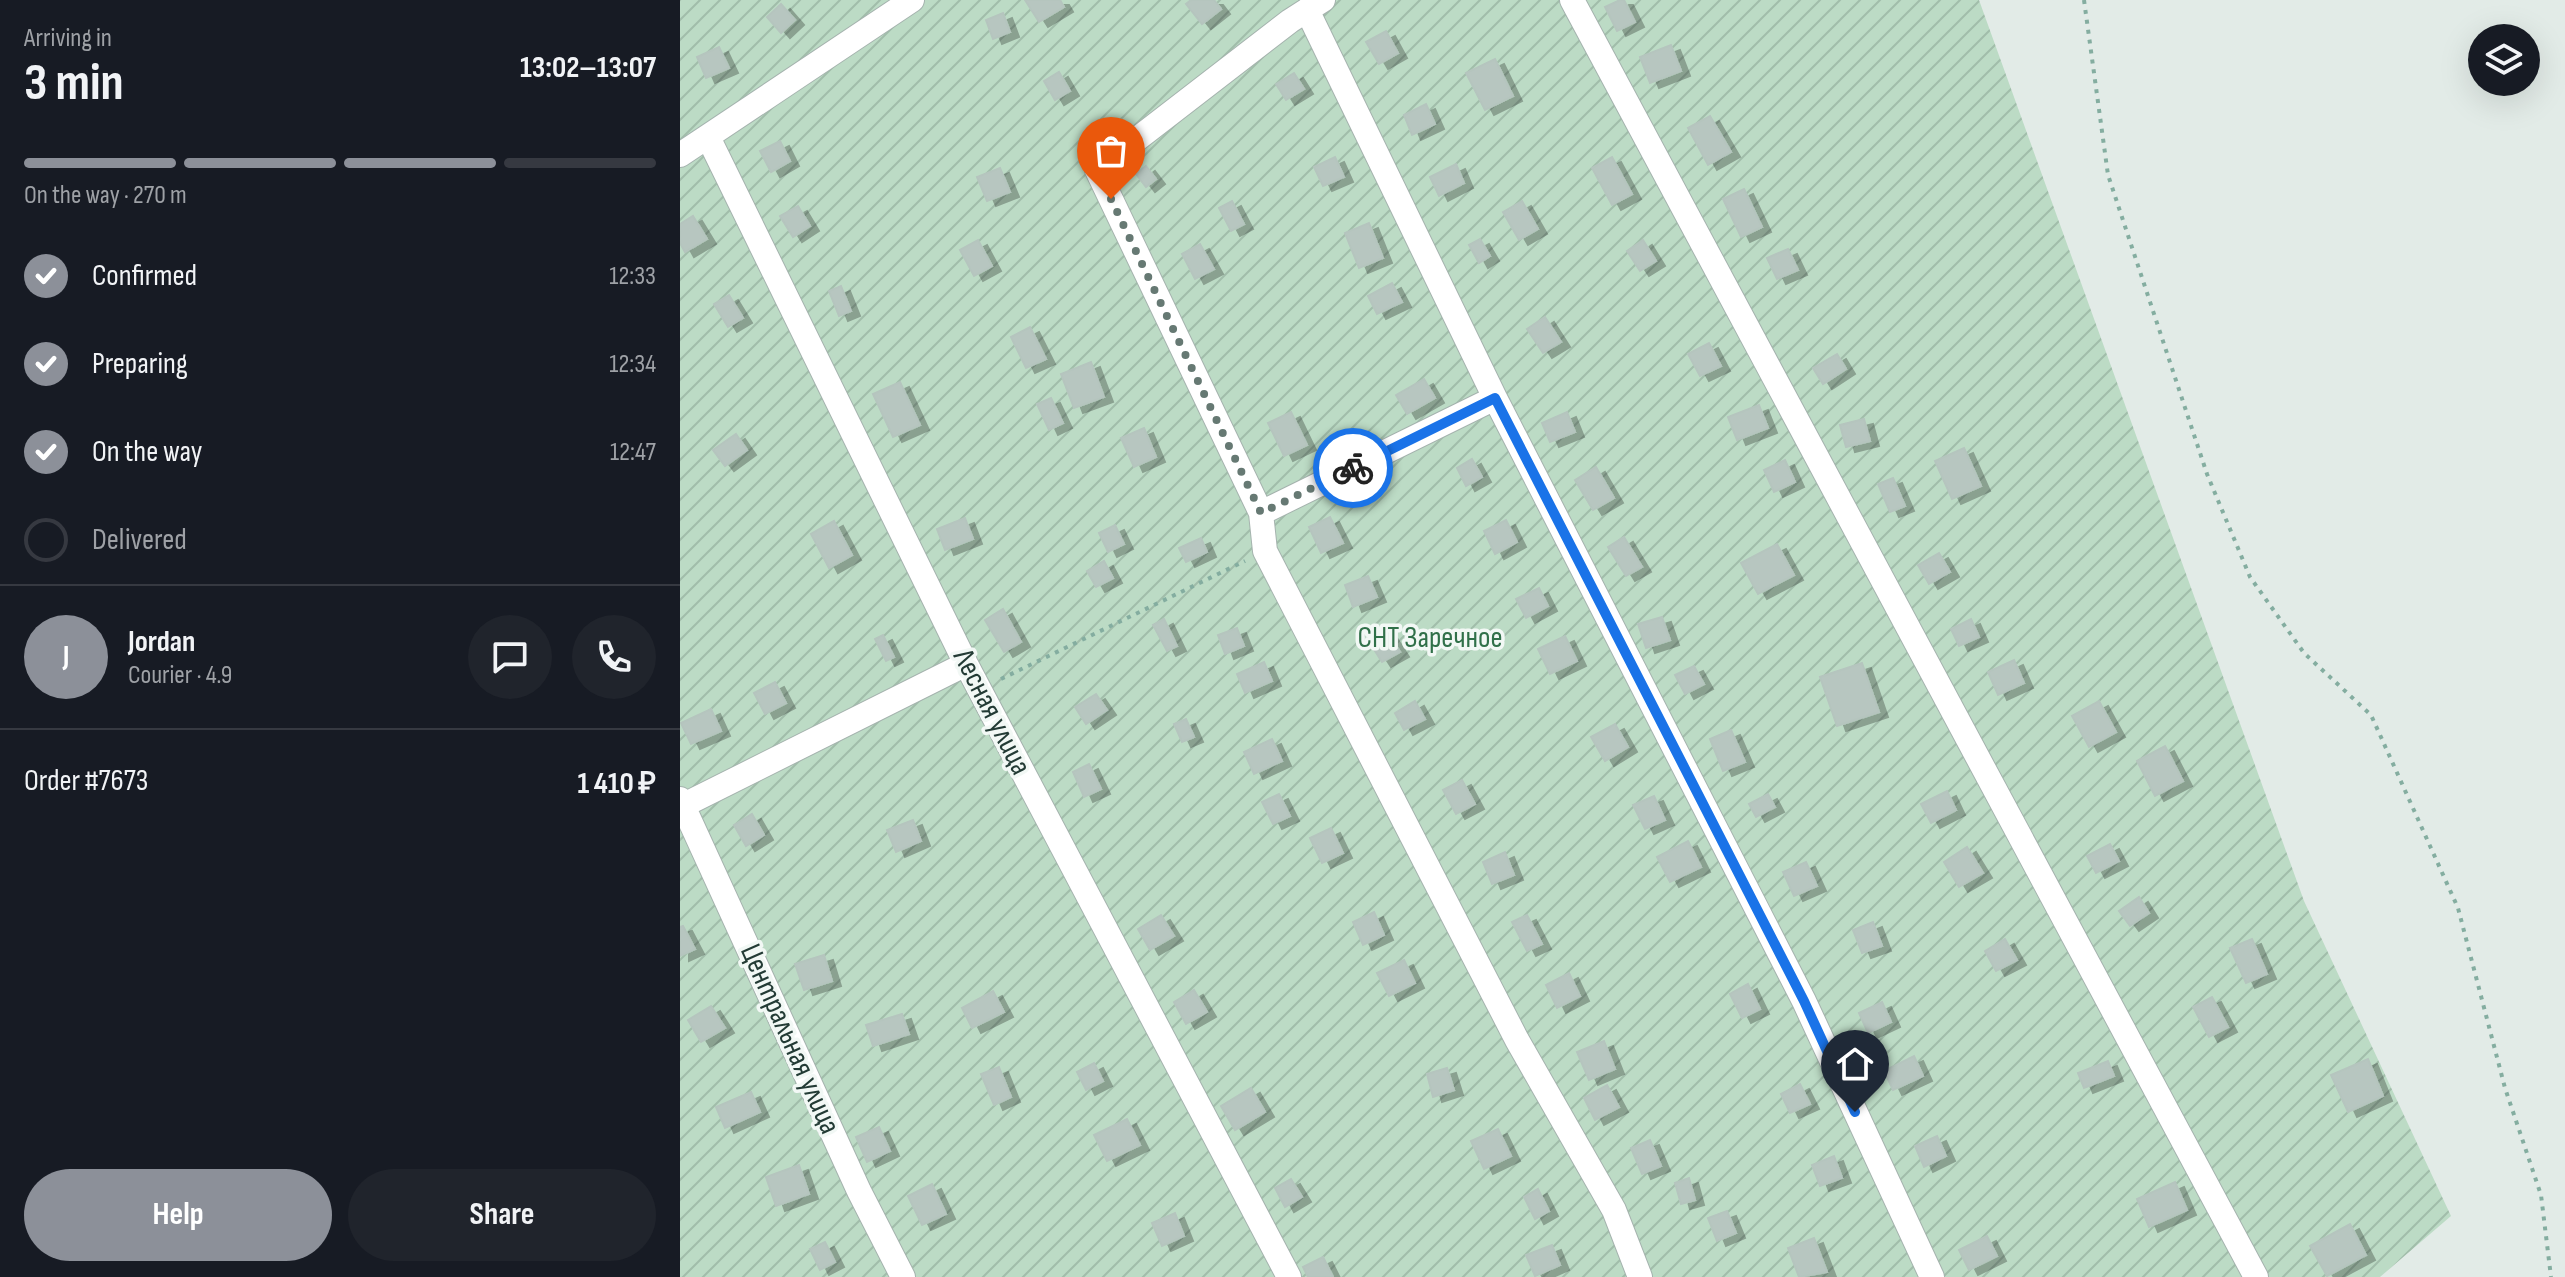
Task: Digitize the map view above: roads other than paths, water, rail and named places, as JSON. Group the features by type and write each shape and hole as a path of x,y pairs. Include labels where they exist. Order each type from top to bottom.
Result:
{"street":[{"path":"680,155 709,139 912,0"},
{"path":"1572,0 2256,1277"},
{"path":"1640,1277 1614,1210 1517,1040 1265,551 1261,513 1097,170 1315,5 1495,398 1804,1001 1932,1277"},
{"name":"Лесная улица","path":"709,139 966,664 1289,1277"},
{"path":"1261,513 1495,398"},
{"path":"681,804 966,664"},
{"name":"Центральная улица","path":"681,804 859,1191 903,1277"}],"park label":[{"name":"СНТ Заречное","path":"1430,638"}]}
